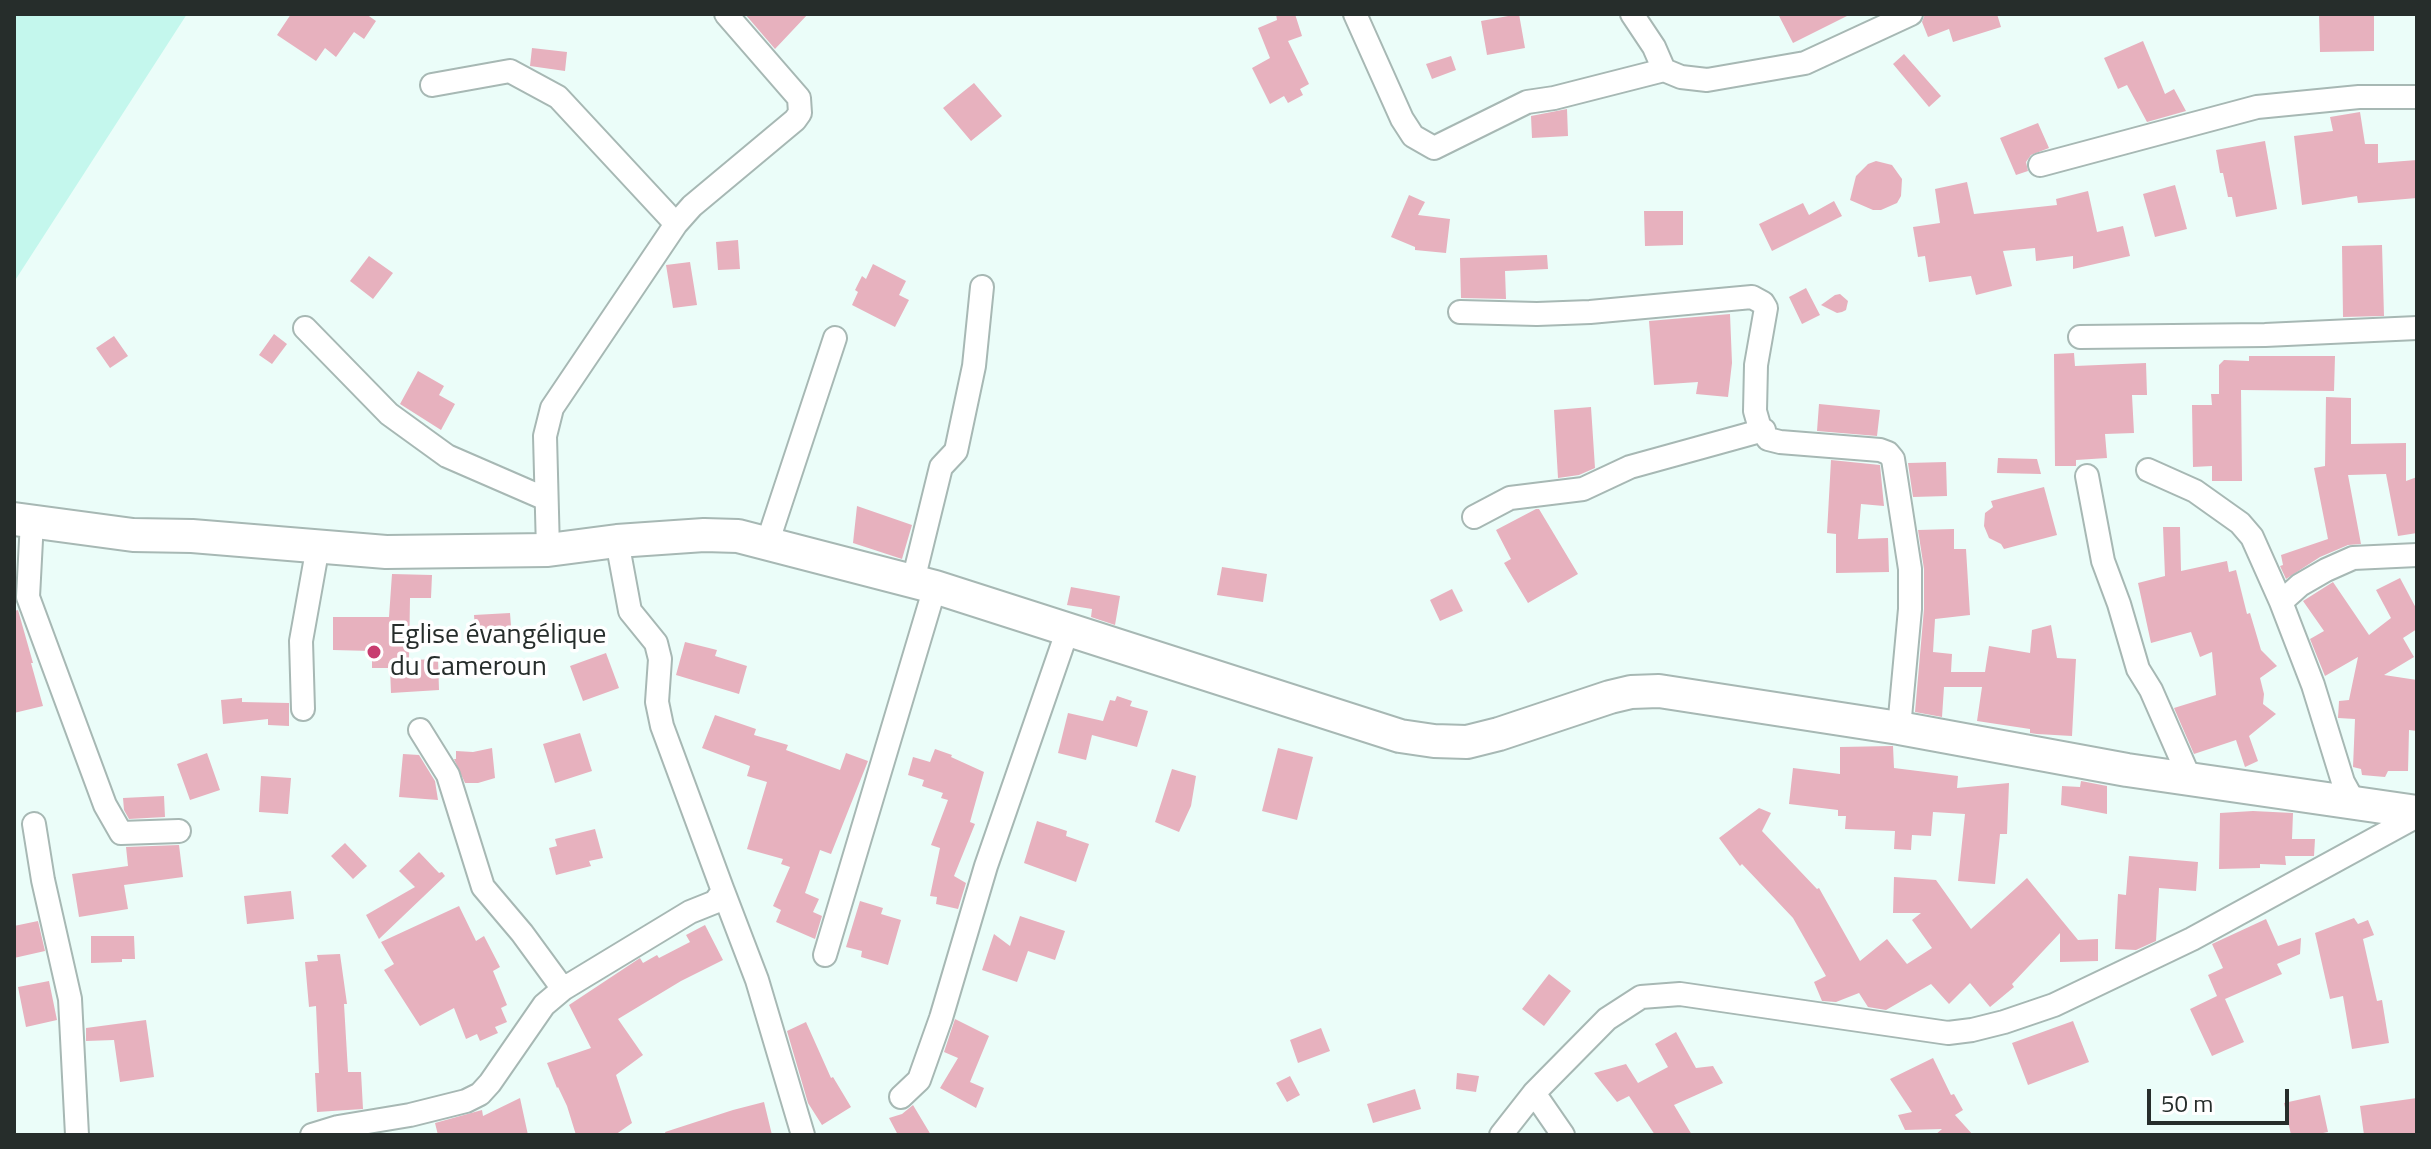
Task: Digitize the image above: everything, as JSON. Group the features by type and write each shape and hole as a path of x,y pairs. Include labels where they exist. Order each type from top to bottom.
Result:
{"street":[{"path":"548,550 545,436 552,408 676,224 692,206 800,113 799,98 726,14"},
{"path":"1355,14 1402,119 1413,136 1434,148 1527,102 1664,70 1681,77 1707,80 1805,63 1911,14"},
{"path":"1632,14 1654,47 1664,70"},
{"path":"432,85 510,71 558,97 676,224"},
{"path":"2040,165 2257,107 2359,97 2417,97"},
{"path":"825,955 924,584 941,467 956,451 974,366 982,287"},
{"path":"1460,312 1590,312 1738,298 1759,299 1766,308 1756,365 1755,411 1768,439 1880,450 1893,459 1910,569 1910,609 1899,728"},
{"path":"305,328 389,414 447,456 546,499"},
{"path":"2080,337 2265,335 2417,328"},
{"path":"767,544 835,338"},
{"path":"1474,517 1510,498 1583,489 1630,467 1764,430"},
{"path":"2148,470 2185,485 2240,523 2252,537 2313,685 2343,782 2354,802"},
{"path":"2087,476 2103,561 2138,669 2151,690 2190,779"},
{"path":"179,831 121,833 105,805 28,597 23,520 133,535 192,536 386,552 548,550 617,541 704,535 738,536 924,584 1400,736 1467,742 1610,697 1631,692 1659,691 1899,728 2127,770 2354,802 2417,814"},
{"path":"617,541 630,611 656,643 660,659 657,702 662,726 757,980 803,1135"},
{"path":"303,709 301,641 318,546"},
{"path":"2281,602 2313,578 2353,558 2417,555"},
{"path":"901,1097 919,1080 941,1018 986,866 1068,629"},
{"path":"420,730 448,775 483,887 563,989"},
{"path":"1501,1135 1534,1093 1607,1019 1641,997 1680,994 1948,1033 1972,1030 2054,1005 2192,939 2417,814"},
{"path":"34,824 43,880 70,999 77,1135"},
{"path":"312,1135 338,1127 410,1115 466,1101 480,1094 544,1005 563,989 690,912 715,902 723,891"},
{"path":"1534,1093 1563,1135"}],"green space":[{"path":"14,14 187,14 14,282"}],"building":[{"path":"291,14 366,14 376,21 364,39 354,32 336,57 325,48 316,61 277,35"},
{"path":"745,14 808,14 775,49"},
{"path":"1276,14 1295,14 1302,36 1288,41 1309,84 1300,89 1303,95 1288,103 1284,96 1270,104 1252,68 1270,58 1258,28 1277,20"},
{"path":"1519,14 1525,48 1487,55 1481,21"},
{"path":"1778,14 1851,14 1793,43"},
{"path":"1925,14 1997,14 2001,27 1953,42 1949,29 1928,37 1922,22"},
{"path":"2319,14 2374,14 2374,51 2320,52"},
{"path":"2143,41 2165,94 2174,89 2186,111 2147,122 2127,85 2118,89 2104,58"},
{"path":"532,48 567,52 565,71 530,66"},
{"path":"1904,54 1941,96 1929,107 1893,64"},
{"path":"1451,56 1456,70 1432,79 1426,64"},
{"path":"974,83 1002,116 971,141 943,108"},
{"path":"1567,109 1568,136 1532,138 1531,116"},
{"path":"2360,112 2365,144 2378,144 2378,163 2417,160 2417,198 2358,203 2357,196 2302,205 2294,136 2333,131 2330,117"},
{"path":"2038,123 2049,148 2031,155 2026,162 2028,171 2016,175 2000,138"},
{"path":"2265,141 2277,209 2236,217 2232,197 2228,197 2223,173 2220,173 2216,150"},
{"path":"1876,161 1892,165 1902,179 1901,196 1897,203 1881,210 1873,210 1850,200 1856,176"},
{"path":"1967,182 1974,214 2057,205 2056,199 2088,191 2097,232 2123,226 2130,256 2073,269 2073,256 2036,261 2035,248 2003,251 2012,286 1976,295 1971,276 1929,282 1925,256 1918,257 1913,227 1940,223 1935,189"},
{"path":"2175,185 2187,229 2155,237 2143,194"},
{"path":"1409,195 1425,202 1418,215 1450,219 1446,253 1415,250 1415,247 1391,237"},
{"path":"1834,201 1842,216 1772,251 1759,224 1803,203 1809,215"},
{"path":"1644,211 1683,211 1683,245 1645,246"},
{"path":"738,240 740,269 718,270 716,242"},
{"path":"2382,245 2384,316 2343,317 2342,246"},
{"path":"1547,255 1548,269 1505,271 1506,299 1461,298 1460,258"},
{"path":"369,256 393,273 373,299 350,281"},
{"path":"690,262 697,305 673,308 666,265"},
{"path":"873,264 906,281 899,295 909,300 895,327 852,305 862,276 866,279"},
{"path":"1806,288 1820,315 1802,324 1789,297"},
{"path":"1840,294 1848,301 1846,310 1837,313 1821,305 1835,295"},
{"path":"1730,314 1732,363 1728,397 1696,394 1698,382 1654,385 1649,321"},
{"path":"274,334 287,344 272,364 259,355"},
{"path":"114,336 128,356 110,368 96,348"},
{"path":"2074,353 2075,366 2146,363 2147,395 2132,395 2134,433 2105,434 2107,458 2076,460 2076,466 2055,466 2054,354"},
{"path":"2249,356 2335,356 2334,391 2241,390 2242,481 2212,481 2212,466 2193,467 2192,405 2212,405 2211,394 2219,394 2219,365 2224,360 2249,361"},
{"path":"418,371 444,386 439,395 455,404 441,430 400,404"},
{"path":"2326,397 2351,398 2351,444 2406,443 2406,481 2417,477 2417,533 2398,536 2386,474 2348,475 2361,544 2348,545 2320,557 2286,579 2280,566 2283,565 2281,555 2328,539 2314,468 2325,466"},
{"path":"1819,404 1880,410 1877,436 1817,431"},
{"path":"1591,407 1595,468 1579,475 1558,478 1554,410"},
{"path":"1998,458 2037,459 2041,474 1997,473"},
{"path":"1831,460 1880,465 1884,506 1861,504 1858,539 1888,538 1889,572 1836,573 1836,534 1827,533"},
{"path":"1946,462 1947,496 1913,497 1908,463"},
{"path":"2044,487 2057,535 2004,549 1989,538 1984,526 1985,513 1993,507 1991,501"},
{"path":"857,506 912,525 902,559 853,543"},
{"path":"1539,509 1578,574 1528,603 1504,563 1511,559 1496,530"},
{"path":"2163,527 2180,527 2181,571 2227,561 2229,572 2236,570 2247,614 2250,613 2261,650 2277,666 2260,678 2263,704 2276,714 2249,736 2258,761 2245,767 2236,740 2194,754 2174,708 2216,695 2212,652 2200,657 2191,632 2151,643 2138,583 2165,576"},
{"path":"1954,529 1954,549 1966,549 1970,615 1935,619 1933,652 1952,654 1951,672 1985,672 1989,646 2030,653 2032,630 2051,625 2057,658 2076,659 2072,736 2030,733 2030,729 1977,721 1982,687 1944,687 1942,717 1915,712 1924,609 1924,569 1918,530"},
{"path":"1222,567 1267,574 1263,602 1217,595"},
{"path":"392,574 432,575 431,598 410,598 409,660 438,659 439,690 391,693 390,668 372,668 372,651 333,650 333,617 389,617"},
{"path":"2400,578 2417,610 2417,629 2403,638 2414,657 2384,675 2417,680 2417,731 2409,730 2408,771 2388,771 2385,777 2362,775 2361,769 2353,767 2355,719 2338,718 2339,701 2349,700 2358,657 2325,676 2310,639 2324,631 2303,601 2333,582 2369,635 2391,618 2376,590"},
{"path":"1071,587 1120,596 1115,625 1091,617 1092,609 1067,605"},
{"path":"1452,589 1463,611 1440,621 1430,600"},
{"path":"18,610 43,706 14,713 14,611"},
{"path":"510,613 512,640 476,643 474,615"},
{"path":"685,642 717,650 715,656 747,666 739,694 676,675"},
{"path":"606,653 619,688 583,701 570,666"},
{"path":"1117,696 1132,701 1130,706 1148,711 1137,747 1092,735 1086,760 1058,753 1068,713 1103,721 1110,700 1115,701"},
{"path":"242,698 242,702 289,703 289,726 268,725 268,719 223,724 221,700"},
{"path":"715,715 756,729 754,735 788,745 786,750 840,770 846,753 868,761 831,854 820,850 805,893 819,899 813,912 822,916 815,939 776,922 781,910 773,906 790,867 781,864 783,859 747,849 767,782 747,776 750,766 702,748"},
{"path":"580,733 592,771 555,783 543,744"},
{"path":"1893,746 1894,768 1958,776 1957,788 2009,783 2007,834 2000,834 1995,884 1958,881 1965,814 1933,812 1931,836 1912,835 1911,850 1894,849 1895,831 1845,829 1846,816 1838,816 1838,810 1789,804 1793,768 1840,774 1840,747"},
{"path":"492,748 495,778 465,783 454,759 456,751 473,752"},
{"path":"1278,748 1313,757 1297,820 1262,811"},
{"path":"935,749 984,772 970,822 975,824 954,876 966,883 958,909 936,904 937,897 930,896 940,848 931,845 948,800 941,798 943,793 922,786 924,780 908,775 913,757 930,762"},
{"path":"207,753 220,790 190,800 177,764"},
{"path":"403,754 419,755 435,781 438,800 399,797"},
{"path":"1172,769 1196,776 1191,806 1179,832 1155,822"},
{"path":"261,776 291,778 288,814 259,812"},
{"path":"2081,781 2107,786 2107,814 2061,805 2062,786 2080,787"},
{"path":"164,796 165,817 129,819 124,810 123,798"},
{"path":"1759,808 1771,813 1762,831 1819,888 1860,961 1887,939 1907,964 1932,948 1912,920 1921,913 1893,913 1894,877 1936,880 1971,929 2027,878 2078,940 2098,939 2098,961 2060,962 2060,933 2012,984 2014,987 1990,1007 1970,983 1949,1004 1931,984 1886,1010 1868,1007 1859,993 1836,1002 1822,1001 1814,982 1826,976 1793,918 1742,864 1740,866 1719,838"},
{"path":"2220,813 2293,813 2292,839 2315,839 2314,856 2285,856 2286,865 2260,864 2260,868 2219,869"},
{"path":"1037,821 1067,831 1066,836 1089,844 1076,882 1024,863"},
{"path":"595,829 603,858 589,861 591,866 556,875 549,848 557,846 555,839"},
{"path":"345,843 367,866 353,879 331,856"},
{"path":"179,845 183,877 124,885 128,909 79,917 72,874 128,866 126,847"},
{"path":"419,852 445,876 379,939 366,915 415,887 399,871"},
{"path":"2129,856 2198,862 2196,891 2159,888 2156,941 2136,950 2115,949 2118,894 2126,895"},
{"path":"291,891 294,919 247,924 244,896"},
{"path":"860,901 883,908 881,914 901,920 888,965 861,957 862,951 846,947"},
{"path":"459,906 476,941 484,936 500,967 493,971 507,1005 501,1008 507,1022 495,1027 498,1033 480,1041 477,1034 466,1039 454,1008 420,1026 384,970 394,964 381,942"},
{"path":"1020,916 1065,931 1055,960 1028,951 1017,982 982,970 994,934 1010,946"},
{"path":"2354,918 2358,924 2368,920 2374,935 2363,939 2377,1001 2382,1000 2389,1043 2352,1049 2343,996 2330,999 2315,933"},
{"path":"2266,919 2278,946 2301,938 2300,954 2277,964 2282,974 2225,999 2244,1042 2212,1056 2190,1009 2217,996 2208,975 2223,968 2212,944"},
{"path":"38,921 45,951 14,958 14,926"},
{"path":"705,925 723,960 618,1019 643,1055 616,1075 632,1123 615,1135 576,1135 567,1106 547,1063 591,1048 569,1005 640,958 643,963 657,955 659,958 690,942 686,935"},
{"path":"91,936 134,936 135,959 91,963"},
{"path":"340,954 347,1004 344,1004 348,1072 361,1072 363,1109 317,1112 316,1006 309,1007 305,962 318,961 317,955"},
{"path":"1549,974 1571,991 1544,1026 1522,1009"},
{"path":"49,981 57,1020 26,1027 18,987"},
{"path":"955,1019 989,1036 970,1082 984,1088 976,1108 940,1088 958,1058 944,1052"},
{"path":"146,1020 154,1077 120,1082 114,1040 86,1041 86,1028"},
{"path":"2073,1021 2089,1062 2028,1085 2012,1043"},
{"path":"806,1022 831,1078 851,1107 822,1125 808,1103 787,1031"},
{"path":"1321,1028 1330,1051 1298,1063 1290,1040"},
{"path":"1676,1032 1696,1068 1713,1066 1723,1083 1674,1105 1692,1135 1655,1135 1629,1096 1617,1102 1594,1073 1626,1064 1638,1083 1668,1067 1655,1044"},
{"path":"1933,1058 1951,1095 1954,1094 1963,1110 1955,1115 1973,1135 1935,1135 1942,1129 1905,1130 1898,1115 1912,1112 1890,1079"},
{"path":"1457,1073 1479,1076 1476,1092 1456,1089"},
{"path":"1290,1076 1300,1095 1287,1102 1276,1083"},
{"path":"1415,1089 1421,1109 1373,1123 1367,1104"},
{"path":"2320,1095 2328,1132 2291,1135 2284,1103"},
{"path":"520,1098 528,1135 438,1135 435,1123 482,1110 483,1116"},
{"path":"2417,1098 2417,1135 2364,1135 2360,1106"},
{"path":"764,1102 772,1135 666,1135 665,1132 733,1110"},
{"path":"913,1105 931,1135 898,1135 889,1118 902,1114"}],"place":[{"name":"Eglise évangélique du Cameroun","path":"374,652"}]}
